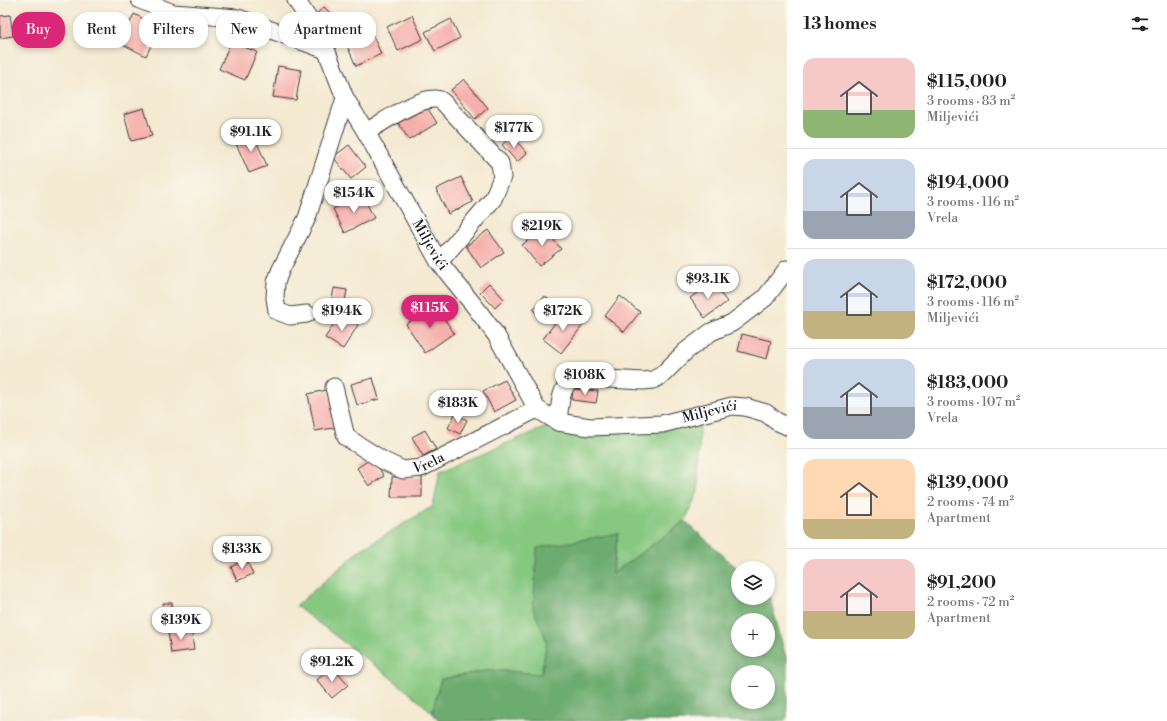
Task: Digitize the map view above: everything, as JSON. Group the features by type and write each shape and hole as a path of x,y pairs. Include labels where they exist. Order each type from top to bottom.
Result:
{"street":[{"path":"140,0 173,13 238,18 326,50"},
{"name":"Miljevići","path":"296,0 318,32 345,98 366,132 439,262 496,335 537,409 558,422 590,427 662,424 732,406 745,407 766,413 776,421 787,426"},
{"path":"307,314 290,316 277,311 275,298 276,282 307,218 345,98"},
{"path":"366,132 414,104 437,98 449,108 500,163 502,177 493,199 439,262"},
{"path":"558,422 560,400 566,385 572,377 643,382 653,380 662,375 686,351 711,332 732,323 765,298 787,269"},
{"name":"Vrela","path":"334,387 346,437 384,461 403,470 421,468 537,409"}],"green space":[{"path":"700,420 698,491 685,521 612,574 618,533 534,609 547,641 541,674 491,670 441,679 432,712 395,681 296,606 360,550 433,506 440,471 546,427 623,432"},
{"path":"685,521 731,563 731,605 772,605 774,613 731,613 731,657 775,657 775,617 785,654 787,656 787,717 784,721 439,721 432,712 441,679 491,670 541,674 547,641 533,609 537,548 618,533 612,574"}],"building":[{"path":"324,7 329,12 318,12"},
{"path":"134,14 139,16 139,48 150,48 146,56 130,48 131,20"},
{"path":"10,15 12,36 0,38 0,16"},
{"path":"412,15 423,39 398,51 387,27"},
{"path":"451,19 460,38 435,51 425,32"},
{"path":"376,43 381,54 356,66 348,48 376,48"},
{"path":"228,48 247,48 257,52 245,80 219,69"},
{"path":"278,66 301,70 296,100 273,97"},
{"path":"464,79 488,108 475,119 451,90"},
{"path":"425,104 437,123 409,140 397,121"},
{"path":"144,108 152,136 131,141 124,114"},
{"path":"253,133 267,166 249,173 235,141"},
{"path":"512,136 527,153 517,162 502,145"},
{"path":"349,145 366,167 351,179 333,157"},
{"path":"461,177 473,202 448,214 436,189"},
{"path":"362,194 374,218 345,233 333,209"},
{"path":"544,228 561,249 539,266 522,245"},
{"path":"488,230 504,252 481,268 466,246"},
{"path":"712,282 727,302 705,318 690,298"},
{"path":"489,283 504,299 495,308 480,292"},
{"path":"334,288 347,290 343,312 330,310"},
{"path":"545,296 555,306 543,319 533,310"},
{"path":"620,296 640,312 624,332 605,316"},
{"path":"435,305 454,333 425,353 406,324"},
{"path":"564,311 583,325 561,353 543,339"},
{"path":"340,314 358,325 343,349 325,338"},
{"path":"742,334 771,341 767,359 738,351"},
{"path":"373,378 379,399 357,405 351,384"},
{"path":"505,380 516,400 494,412 483,391"},
{"path":"331,389 339,427 315,431 308,394"},
{"path":"573,389 598,391 596,403 572,400"},
{"path":"455,414 467,420 460,434 448,428"},
{"path":"425,430 436,449 423,456 412,437"},
{"path":"372,458 384,476 369,486 357,468"},
{"path":"392,477 422,477 422,497 391,497"},
{"path":"246,559 253,574 237,581 231,567"},
{"path":"163,603 172,603 173,616 164,617"},
{"path":"191,629 194,650 171,653 168,632"},
{"path":"332,667 348,685 332,698 317,680"}]}
